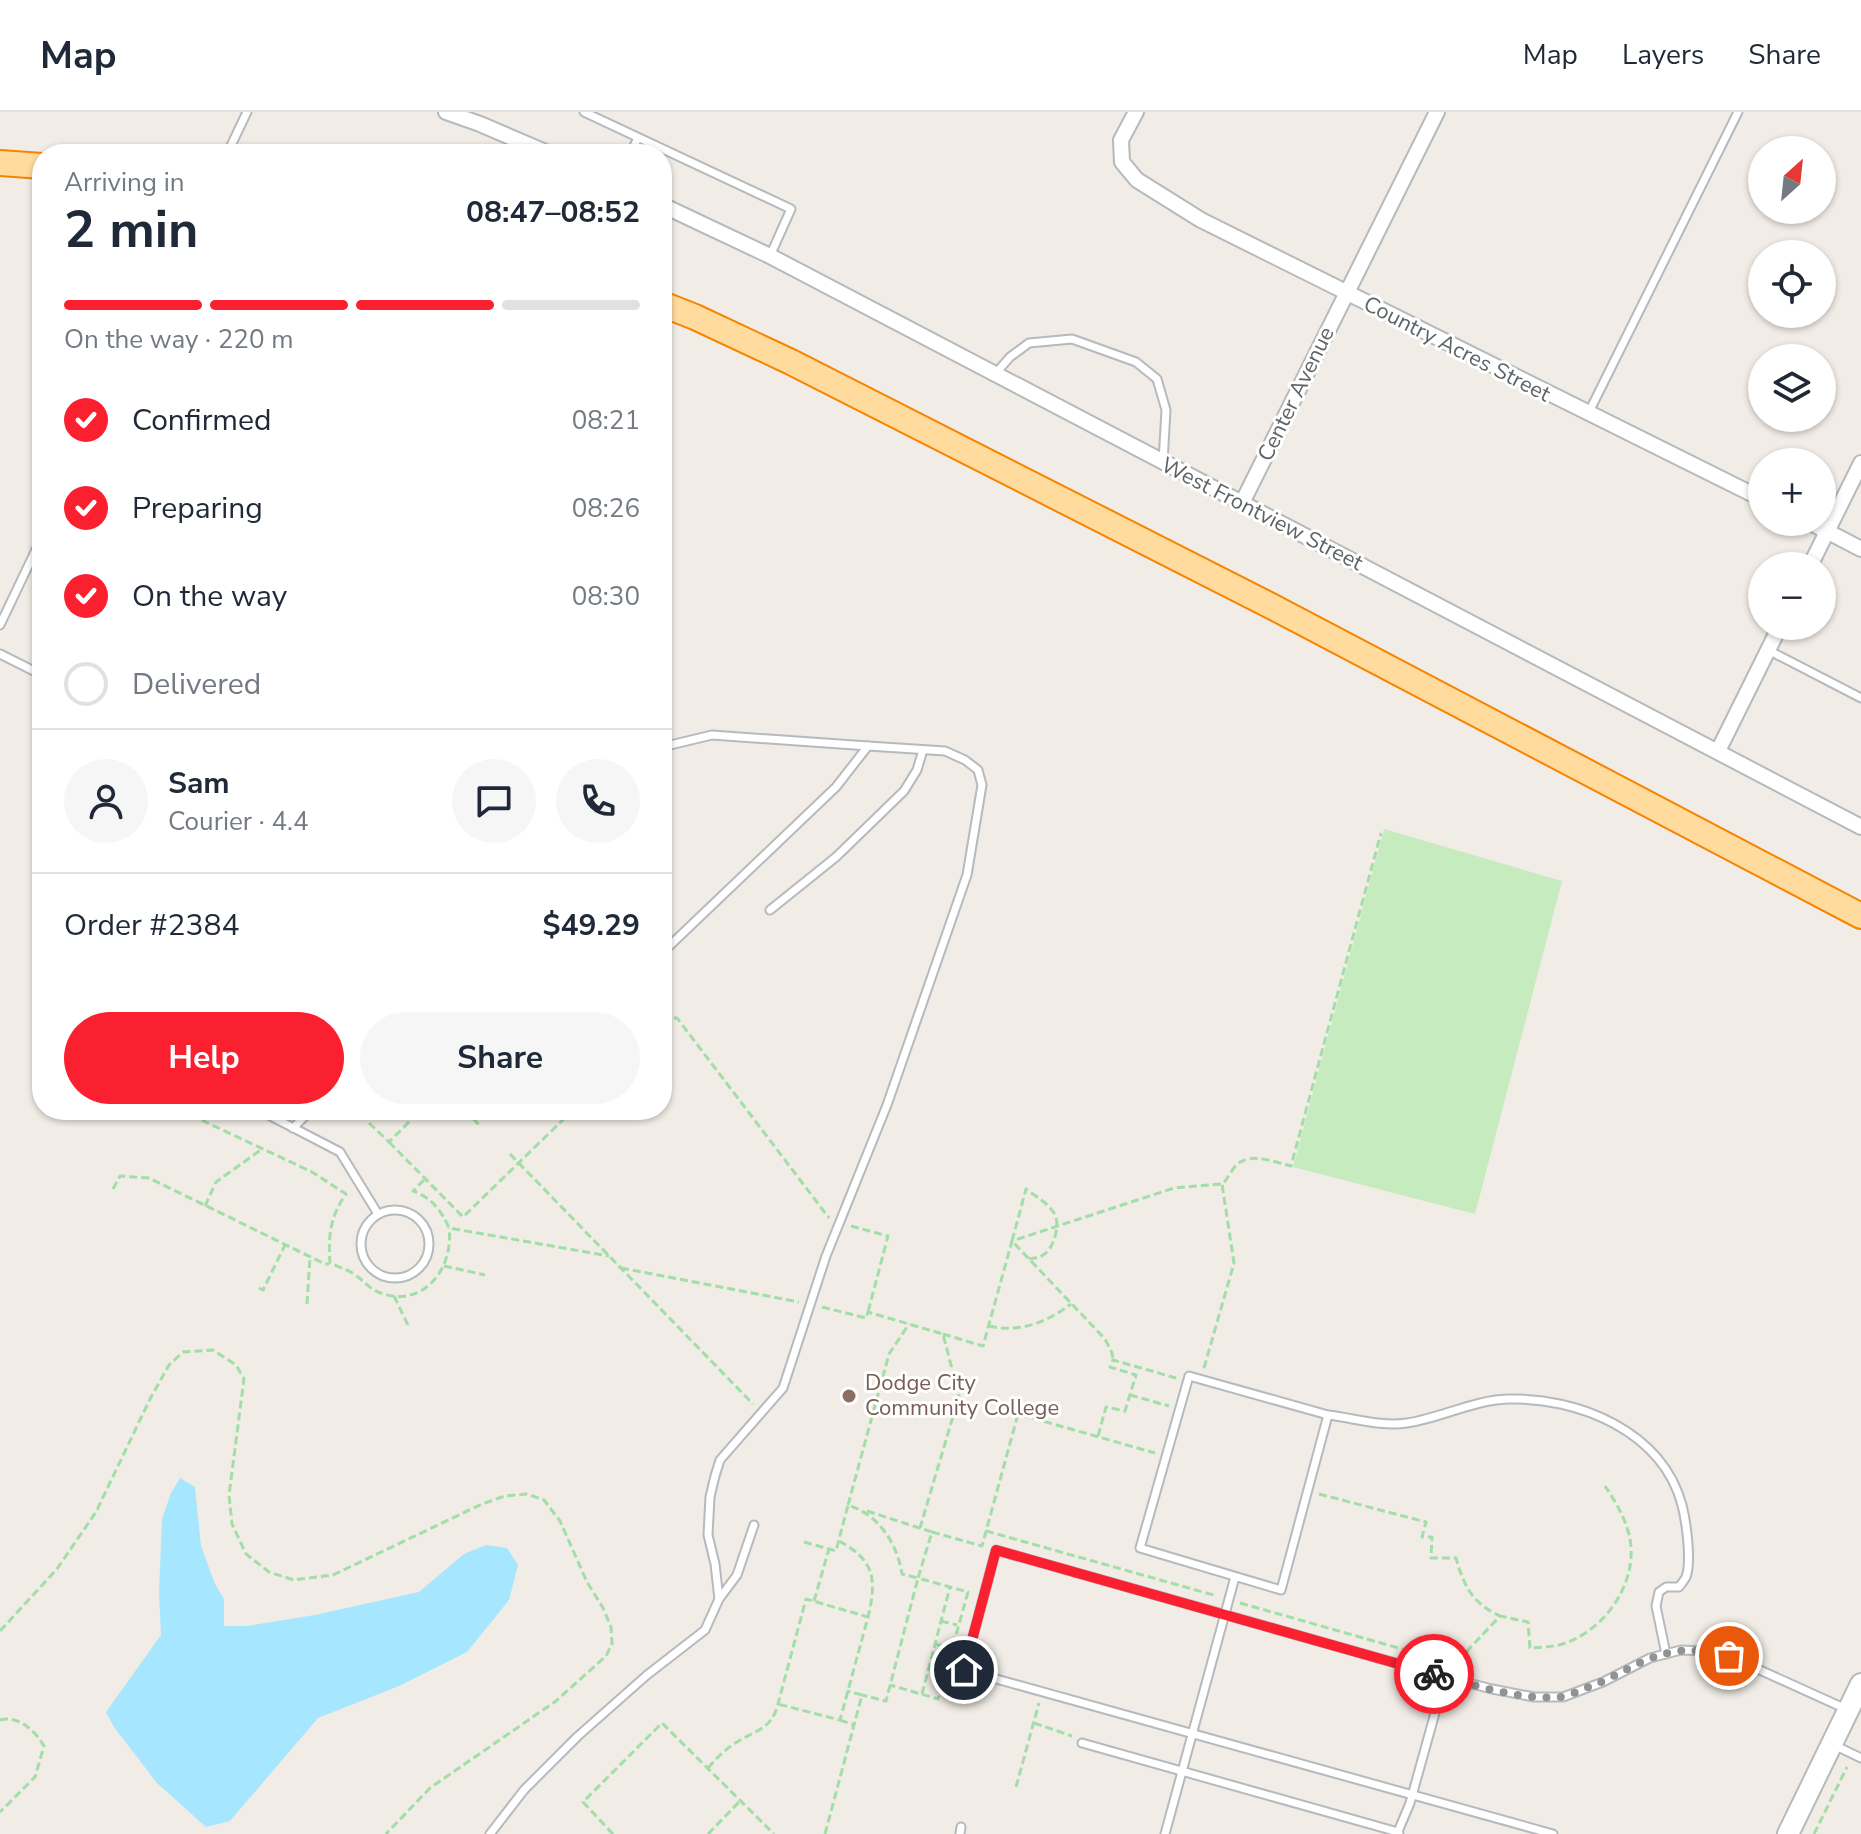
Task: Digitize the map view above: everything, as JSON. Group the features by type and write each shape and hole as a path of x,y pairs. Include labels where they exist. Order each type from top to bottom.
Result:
{"highway":[{"path":"0,163 32,165"},
{"path":"672,308 791,362 1257,599 1861,916"}],"main road":[{"path":"1788,1834 1861,1684"}],"street":[{"path":"446,112 527,144"},
{"name":"Country Acres Street","path":"1136,112 1121,140 1122,162 1137,180 1201,220 1748,492"},
{"name":"Center Avenue","path":"1242,503 1437,112"},
{"name":"West Frontview Street","path":"672,210 770,256 1861,827"},
{"path":"1836,513 1861,463"},
{"path":"1836,536 1861,549"},
{"path":"1718,751 1773,640"}],"lane":[{"path":"232,144 247,112"},
{"path":"584,112 651,144"},
{"path":"1588,414 1738,112"},
{"path":"635,144 638,138"},
{"path":"672,154 791,209 770,256"},
{"path":"995,375 1010,357 1029,343 1072,339 1136,362 1157,379 1166,410 1163,462"},
{"path":"0,625 32,558"},
{"path":"1768,650 1861,698"},
{"path":"0,654 32,670"},
{"path":"672,745 712,735 945,751 978,770 982,785 967,875 887,1105 826,1256 783,1388 720,1460 710,1497 708,1535 719,1599"},
{"path":"672,943 836,787 868,746"},
{"path":"770,910 836,857 904,791 917,770 923,750"},
{"path":"278,1120 340,1152 378,1214"},
{"path":"293,1128 301,1120"},
{"path":"389,1210 411,1213 426,1229 430,1239 429,1250 418,1269 409,1275 387,1277 369,1265 363,1255 363,1232 378,1214 389,1210"},
{"path":"1328,1415 1281,1590 1140,1548 1189,1376 1328,1415 1374,1422 1407,1423 1475,1404 1506,1399 1569,1407 1598,1415 1623,1427 1665,1469 1678,1492 1685,1515 1688,1550 1686,1577 1679,1587 1666,1587 1659,1592 1656,1606 1666,1654"},
{"path":"490,1834 524,1790 578,1736 647,1675 705,1630 719,1599 737,1575 754,1525"},
{"path":"1553,1834 964,1670 996,1550 1445,1677 1534,1697 1563,1697 1603,1682 1650,1658 1681,1650 1706,1651 1729,1656 1848,1710"},
{"path":"1165,1834 1235,1577"},
{"path":"1082,1743 1398,1833 1412,1795 1445,1677"},
{"path":"1832,1744 1857,1756"}],"path":[{"path":"1012,1241 1174,1188 1222,1184 1227,1182 1234,1167 1247,1158 1291,1166 1381,833"},
{"path":"621,1268 866,1318 888,1236 831,1220 677,1018 672,1018"},
{"path":"201,1120 312,1172 346,1194 331,1224 330,1263"},
{"path":"389,1142 411,1120"},
{"path":"474,1120 480,1126"},
{"path":"369,1123 463,1217 563,1120"},
{"path":"205,1206 216,1182 262,1149"},
{"path":"510,1154 761,1412"},
{"path":"113,1189 120,1176 149,1178 310,1257 358,1276 374,1290 394,1296 423,1289 436,1279 451,1243 443,1214 431,1201 413,1191 425,1179"},
{"path":"1201,1379 1234,1263 1222,1184"},
{"path":"868,1312 983,1346 1026,1189 1057,1219 1050,1249 1038,1258 1029,1259"},
{"path":"431,1201 439,1193"},
{"path":"449,1228 609,1256"},
{"path":"1012,1241 1105,1339 1112,1353 1110,1367 1136,1375 1125,1411 1106,1407 1098,1436"},
{"path":"259,1288 263,1290 285,1245"},
{"path":"307,1304 310,1257"},
{"path":"444,1266 485,1275"},
{"path":"394,1296 408,1325"},
{"path":"989,1326 1002,1329 1030,1325 1054,1317 1071,1304"},
{"path":"804,1542 836,1551 889,1354 909,1324"},
{"path":"920,1528 959,1396 943,1334"},
{"path":"0,1631 57,1569 96,1512 150,1399 169,1365 183,1352 213,1350 236,1365 244,1379 229,1495 232,1524 246,1554 269,1572 294,1580 333,1575 482,1504 505,1496 527,1494 544,1500 560,1521 611,1627 612,1644 606,1656 556,1701 430,1788 386,1834"},
{"path":"1113,1360 1188,1381"},
{"path":"1130,1395 1180,1409"},
{"path":"848,1505 982,1546 1018,1414 1166,1456"},
{"path":"1308,1491 1426,1522 1422,1537 1432,1537 1431,1558 1456,1558 1462,1582 1481,1605 1500,1616 1528,1622 1530,1648 1557,1646 1591,1630 1609,1614 1627,1578 1629,1535 1620,1509 1605,1486"},
{"path":"863,1509 878,1521 891,1541 902,1574 968,1592 938,1699 890,1685"},
{"path":"986,1531 1455,1664 1500,1616"},
{"path":"847,1691 886,1701 932,1532"},
{"path":"839,1541 856,1551 871,1570 873,1596 840,1720"},
{"path":"814,1601 829,1549"},
{"path":"922,1694 950,1587"},
{"path":"708,1768 723,1752 771,1722 806,1599 868,1617"},
{"path":"941,1621 958,1625"},
{"path":"935,1644 952,1648"},
{"path":"825,1834 862,1695"},
{"path":"1016,1787 1040,1699"},
{"path":"778,1704 854,1725"},
{"path":"0,1720 6,1718 24,1724 36,1732 44,1746 35,1777 0,1812"},
{"path":"613,1834 583,1802 662,1723 774,1834"},
{"path":"1034,1723 1073,1736 1082,1743"},
{"path":"1814,1834 1857,1756"},
{"path":"708,1834 740,1801"}],"green space":[{"path":"1384,829 1562,881 1475,1214 1293,1167"}],"water":[{"path":"180,1478 195,1487 201,1546 224,1599 224,1626 247,1626 315,1615 419,1592 464,1554 486,1545 507,1548 518,1565 509,1600 467,1652 399,1686 318,1718 230,1821 206,1827 157,1783 106,1712 161,1635 162,1519"}],"way so far":[{"path":"1434,1674 1534,1697 1563,1697 1603,1682 1650,1658 1681,1650 1729,1656"}],"place":[{"name":"Dodge City Community College","path":"849,1396"}],"route":[{"path":"964,1670 996,1550 1434,1674"}]}
